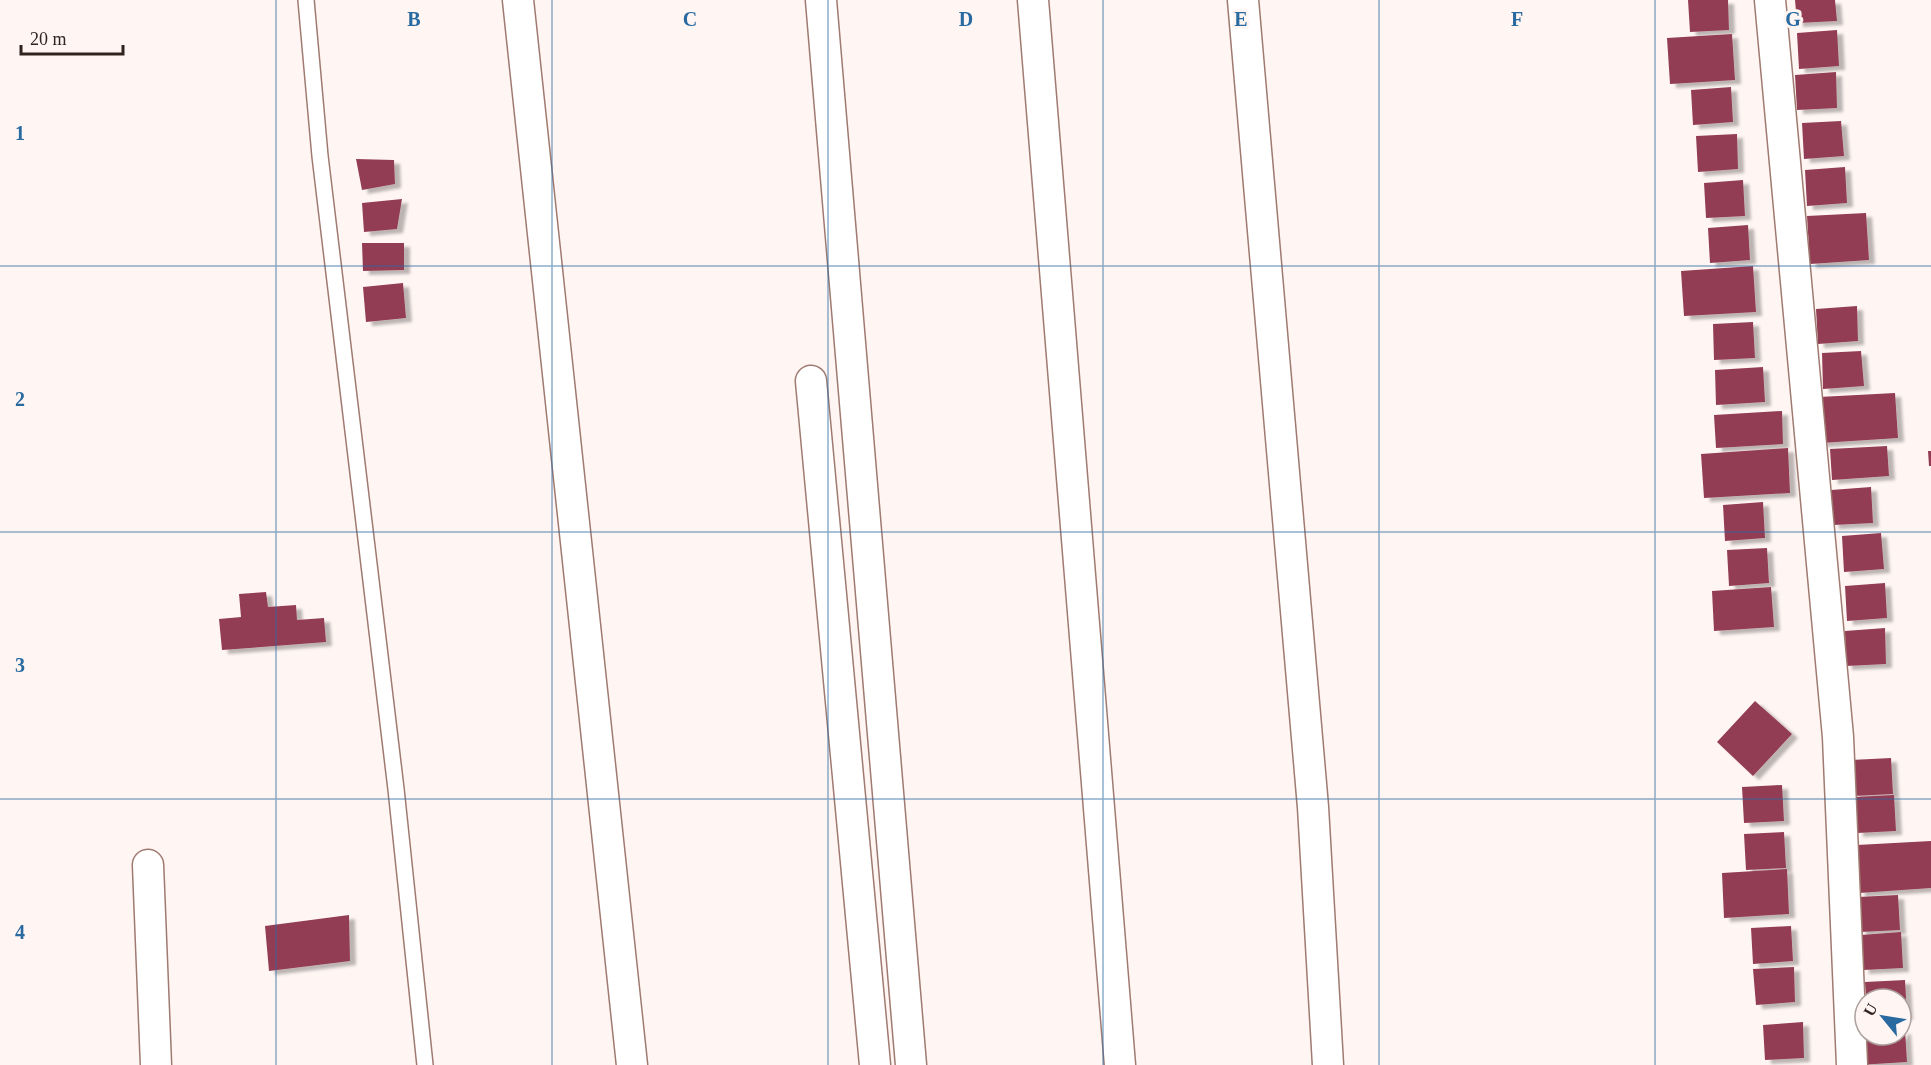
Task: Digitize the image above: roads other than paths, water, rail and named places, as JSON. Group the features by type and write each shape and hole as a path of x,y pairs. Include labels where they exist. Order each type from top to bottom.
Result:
{"street":[{"path":"518,0 632,1065"},
{"path":"821,0 911,1065"},
{"path":"1033,0 1120,1065"},
{"path":"1243,0 1313,807 1328,1065"},
{"path":"1770,0 1838,737 1852,1065"},
{"path":"811,381 875,1065"},
{"path":"148,865 156,1065"}],"lane":[{"path":"306,0 320,156 396,789 425,1065"}]}
